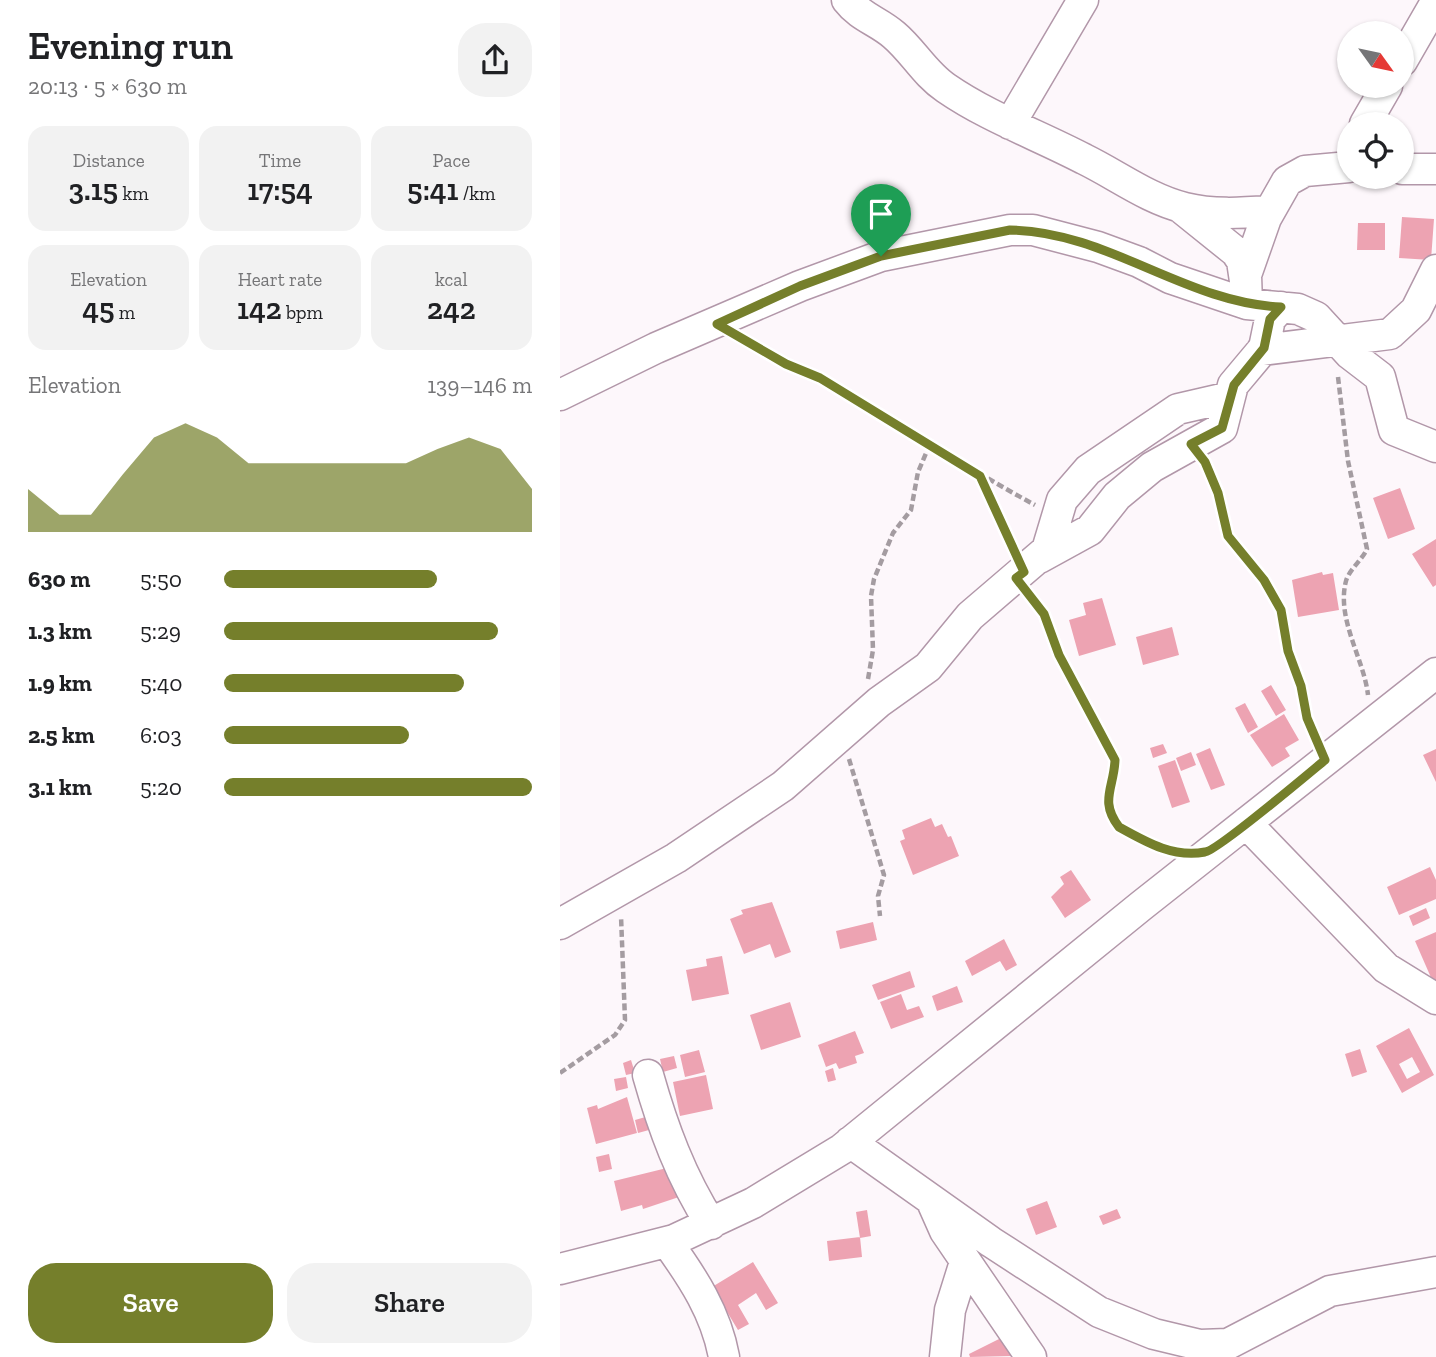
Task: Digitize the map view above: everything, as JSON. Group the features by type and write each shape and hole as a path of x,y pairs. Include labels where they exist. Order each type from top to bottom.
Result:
{"street":[{"path":"847,0 865,18 887,28 929,75 946,89 1010,124 1085,159 1138,190 1180,207 1231,214 1270,211"},
{"path":"1010,124 1083,0"},
{"path":"1414,40 1436,2"},
{"path":"1246,292 1270,211 1293,176 1305,171 1337,168"},
{"path":"1414,169 1436,169"},
{"path":"1180,207 1236,252 1241,261 1246,292"},
{"path":"560,395 656,348 800,286 881,256 1010,230 1033,230 1076,240 1139,262 1170,278 1246,292 1281,307 1298,309 1316,317 1354,358 1380,377 1394,430 1436,447"},
{"path":"1262,350 1357,341 1393,333 1402,320 1416,310 1436,270"},
{"path":"1026,569 1090,530 1116,496 1152,467 1222,428 1238,376 1267,342 1270,319 1281,307"},
{"path":"560,923 621,891 783,786 852,726 928,667 970,616 1026,569 1050,544 1062,500 1076,480 1125,447 1153,423 1194,403 1230,397"},
{"path":"560,1269 667,1242 711,1224 754,1203 850,1142 1208,852 1436,673"},
{"path":"1245,823 1386,968 1436,999"},
{"path":"648,1074 673,1154 711,1224"},
{"path":"850,1142 931,1201 1099,1312 1198,1351 1228,1344 1330,1291 1436,1272"},
{"path":"931,1201 945,1231 1031,1357"},
{"path":"667,1242 706,1301 720,1331 724,1357"},
{"path":"945,1357 950,1310 965,1262"}],"path":[{"path":"717,324 786,364 820,378 980,476 1057,517"},
{"path":"1339,341 1340,404 1348,461 1367,549 1346,578 1344,596 1355,653 1368,689 1372,723"},
{"path":"880,916 878,896 884,875 852,726 870,674 873,650 871,596 874,579 893,533 911,510 916,482 930,444"},
{"path":"1191,444 1205,462 1218,493 1228,536 1264,580 1281,610 1288,651 1301,686 1307,718 1325,760"},
{"path":"980,476 1026,569 1059,655 1115,760 1107,800 1114,821 1119,827 1177,853 1208,852"},
{"path":"560,1073 615,1035 625,1020 621,891"}],"building":[{"path":"1402,217 1434,219 1431,260 1399,258"},
{"path":"1358,223 1385,223 1385,250 1357,250"},
{"path":"1400,488 1415,529 1388,539 1373,498"},
{"path":"1436,539 1436,585 1433,587 1412,554"},
{"path":"1322,572 1323,575 1333,573 1339,610 1298,617 1292,580"},
{"path":"1102,598 1116,645 1079,656 1069,620 1086,615 1083,603"},
{"path":"1172,627 1179,655 1143,665 1136,637"},
{"path":"1271,685 1286,710 1276,716 1261,691"},
{"path":"1245,703 1258,727 1248,733 1235,708"},
{"path":"1284,714 1299,740 1285,748 1290,756 1272,767 1250,735"},
{"path":"1163,744 1167,753 1153,758 1150,748"},
{"path":"1210,748 1225,785 1211,790 1196,754"},
{"path":"1436,749 1436,782 1423,755"},
{"path":"1191,752 1196,765 1181,771 1176,758"},
{"path":"1175,760 1190,802 1172,808 1158,766"},
{"path":"931,818 935,827 942,824 948,837 951,836 959,856 913,875 900,841 905,839 902,830"},
{"path":"1430,867 1436,880 1436,899 1399,915 1387,887"},
{"path":"1071,870 1091,900 1065,918 1051,897 1064,884 1060,877"},
{"path":"772,902 791,952 775,958 770,944 744,954 730,919 743,914 741,910"},
{"path":"1426,908 1430,918 1413,926 1409,916"},
{"path":"873,922 877,940 840,949 836,931"},
{"path":"1436,932 1436,989 1415,941"},
{"path":"1004,939 1017,965 1006,971 1000,961 972,976 965,961"},
{"path":"722,956 729,994 692,1001 686,970 707,966 706,959"},
{"path":"910,971 915,987 878,1000 872,985"},
{"path":"957,986 963,1002 937,1011 932,996"},
{"path":"901,994 907,1010 919,1006 924,1017 891,1029 880,1002"},
{"path":"790,1002 801,1037 761,1050 750,1015"},
{"path":"1409,1028 1434,1075 1402,1093 1376,1046","holes":["1412,1057 1420,1072 1407,1079 1399,1064"]},
{"path":"855,1031 864,1053 855,1056 857,1063 839,1069 836,1063 826,1067 818,1045"},
{"path":"1360,1049 1367,1072 1352,1077 1345,1054"},
{"path":"699,1050 705,1072 685,1077 680,1055"},
{"path":"674,1056 677,1068 663,1072 660,1059"},
{"path":"631,1060 635,1073 626,1075 623,1063"},
{"path":"833,1068 836,1080 828,1082 825,1071"},
{"path":"706,1075 713,1109 680,1116 673,1082"},
{"path":"626,1077 628,1088 616,1091 614,1079"},
{"path":"627,1097 637,1133 596,1144 587,1108 597,1105 598,1109"},
{"path":"656,1114 660,1127 638,1133 635,1120"},
{"path":"609,1154 612,1169 599,1172 596,1157"},
{"path":"675,1166 682,1196 643,1209 642,1205 621,1211 614,1181"},
{"path":"1047,1201 1057,1227 1036,1235 1026,1209"},
{"path":"1117,1209 1121,1218 1103,1225 1099,1216"},
{"path":"867,1210 871,1236 860,1238 856,1212"},
{"path":"860,1237 862,1257 829,1261 827,1241"},
{"path":"753,1262 778,1303 766,1310 756,1293 738,1305 749,1324 738,1330 712,1287"},
{"path":"999,1339 1005,1340 1012,1356 970,1357 969,1354"}],"route":[{"path":"1010,230 1033,230 1098,247 1139,262 1170,278 1247,304 1281,307 1270,319 1264,348 1238,376 1222,428 1191,444 1205,462 1218,493 1228,536 1238,552 1264,580 1281,610 1288,651 1301,686 1307,718 1314,741 1325,760 1208,852 1177,853 1141,839 1119,827 1114,821 1107,800 1115,773 1115,760 1059,655 1044,614 1025,594 1016,578 1024,572 980,476 820,378 786,364 717,324 800,286 881,256 1010,230"}]}
